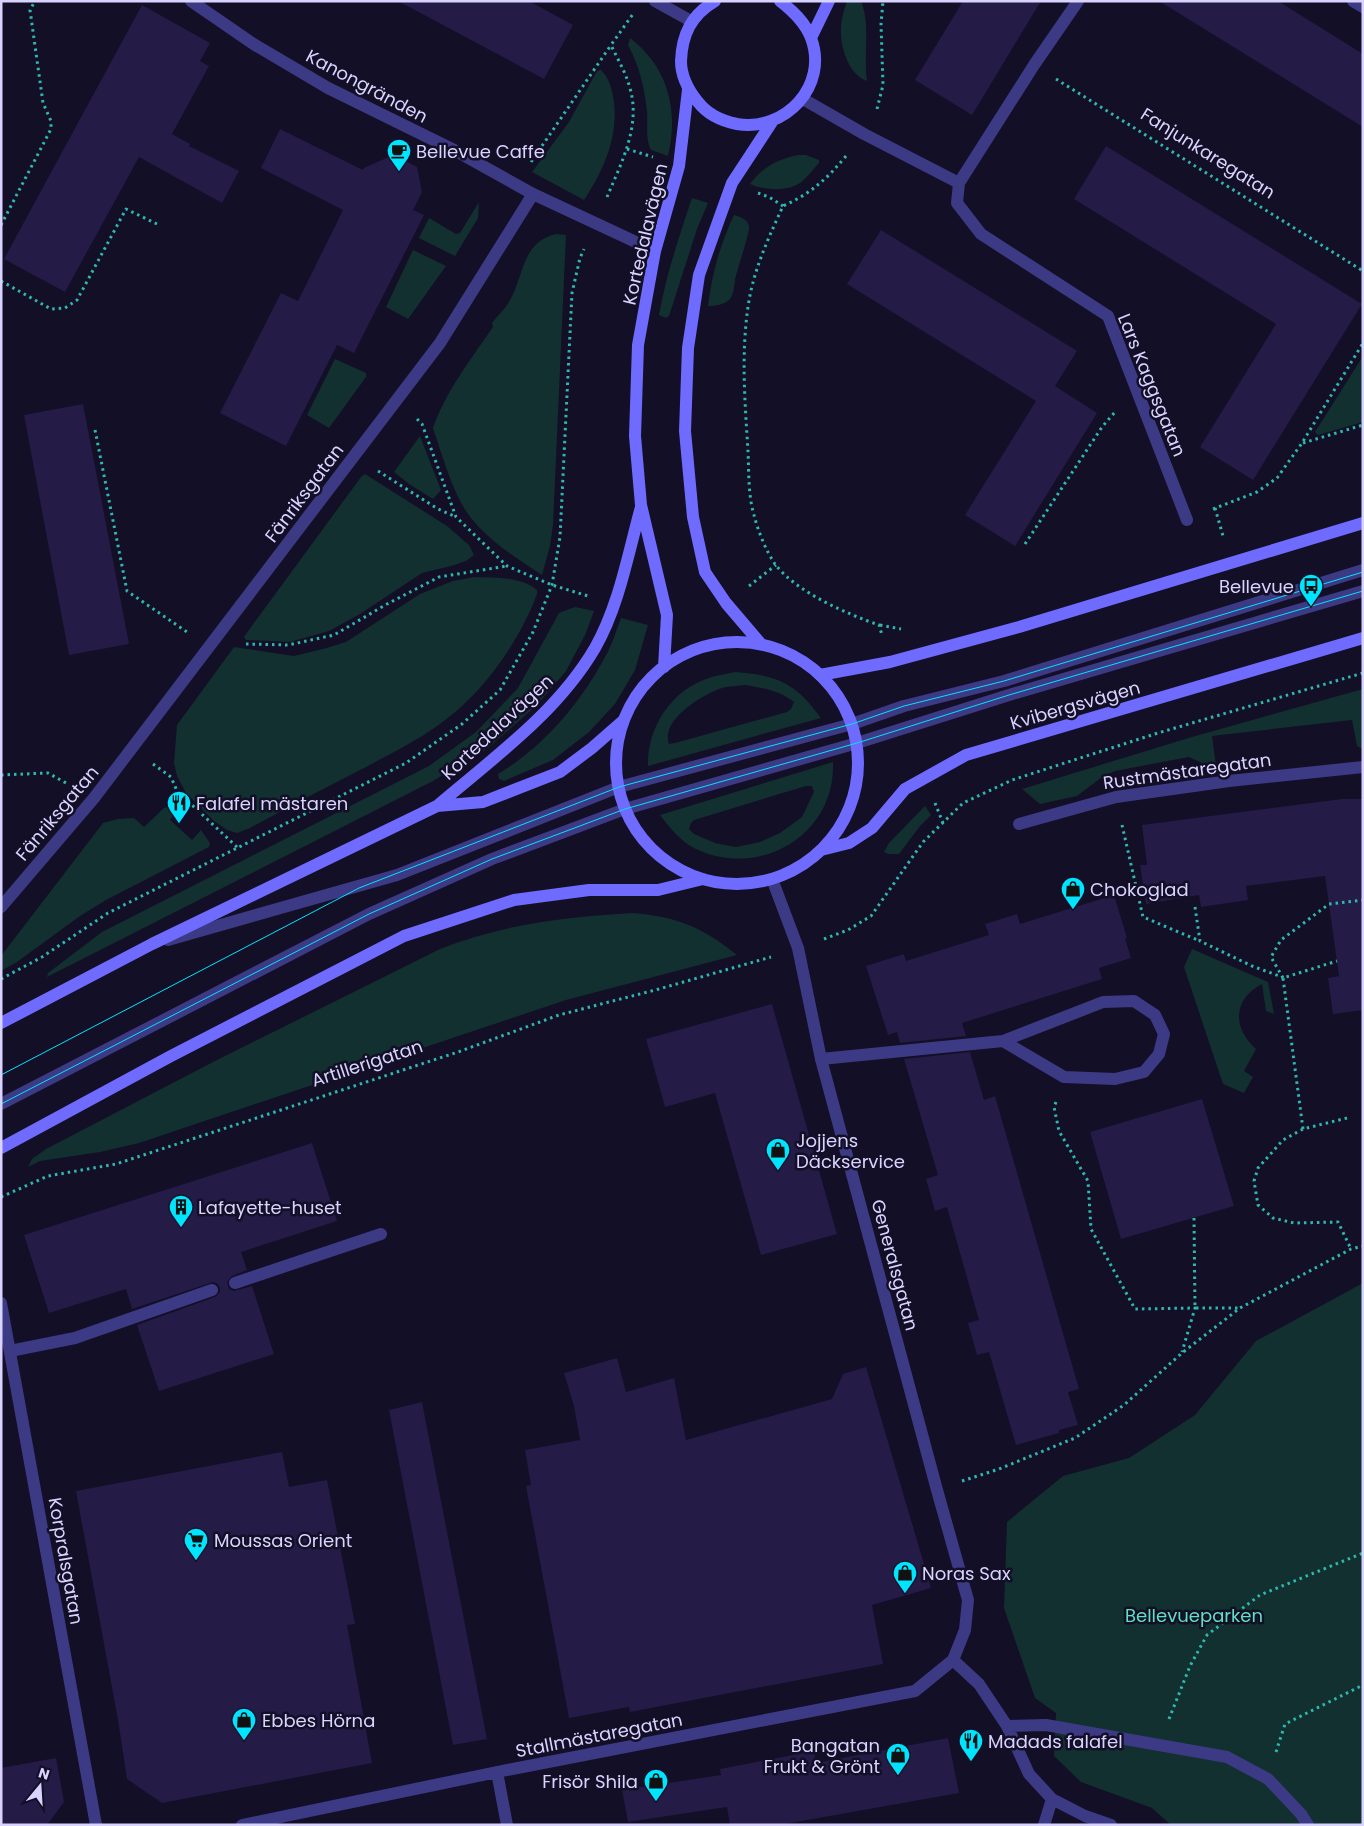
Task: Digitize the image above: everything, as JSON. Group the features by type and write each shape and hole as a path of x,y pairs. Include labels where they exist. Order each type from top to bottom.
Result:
{"main road":[{"name":"Kortedalavägen","path":"715,1 706,6 691,22 682,44 681,68 688,90 703,109 724,122 748,126 772,122 791,111 803,98 813,76 815,57 811,38 797,13 780,1"},
{"path":"811,38 828,1"},
{"name":"Kortedalavägen","path":"664,667 667,615 641,505 636,436 638,345 655,251 679,166 688,90"},
{"name":"Kortedalavägen","path":"761,644 726,603 705,572 693,517 685,431 688,348 699,275 732,183 772,122"},
{"name":"Kortedalavägen","path":"437,806 525,731 562,694 595,648 614,604 641,505"},
{"path":"820,675 890,662 1019,627 1363,523"},
{"name":"Kvibergsvägen","path":"821,850 849,843 872,828 905,789 966,755 1363,638"},
{"path":"736,642 761,644 793,656 810,666 838,696 852,724 857,743 858,776 850,809 837,831 821,850 806,862 790,872 772,879 755,883 720,883 703,879 678,868 656,853 638,832 625,809 616,776 619,738 624,720 640,690 664,667 686,653 710,645 736,642"},
{"path":"1,1023 152,944 437,806 483,802 560,772 592,748 624,720"},
{"path":"1,1148 171,1056 404,936 514,900 589,890 658,890 703,879"}],"street":[{"name":"Kanongränden","path":"190,1 255,45 328,88 454,150 533,194"},
{"path":"654,1 691,22"},
{"path":"803,98 864,134 959,183 1034,65 1078,1"},
{"path":"1353,1 1363,7"},
{"name":"Lars Kaggsgatan","path":"959,183 957,203 981,234 1108,316 1187,520"},
{"path":"533,194 655,251"},
{"name":"Fänriksgatan","path":"1,907 94,798 440,343 533,194"},
{"path":"152,944 396,874 619,787 852,724 904,706 1004,681 1363,570"},
{"path":"1,1104 370,914 492,859 625,809 857,743 1018,692 1363,591"},
{"name":"Rustmästaregatan","path":"1019,824 1116,796 1229,781 1363,767"},
{"name":"Generalsgatan","path":"772,879 798,948 822,1059 968,1600 965,1630 953,1660"},
{"path":"822,1059 1003,1041 1103,1002 1134,1001 1155,1015 1164,1034 1159,1054 1144,1072 1115,1079 1064,1077 1003,1041"},
{"path":"235,1283 381,1234"},
{"path":"10,1351 75,1338 212,1290"},
{"name":"Korpralsgatan","path":"1,1303 96,1825"},
{"path":"953,1660 979,1684 1007,1726 1029,1774 1052,1799 1084,1816 1112,1825"},
{"name":"Stallmästaregatan","path":"242,1825 497,1772 915,1691 953,1660"},
{"path":"1007,1726 1046,1725 1227,1757 1268,1779 1301,1814 1308,1825"},
{"path":"497,1772 507,1825"},
{"path":"1044,1825 1052,1799"}],"path":[{"path":"1,225 51,129 51,121 42,103 30,10 35,1"},
{"path":"883,1 880,24 883,85 876,112 864,134 831,175 803,197 783,206 764,247 754,277 748,306 743,378 750,485 754,515 776,565 800,587 846,614 879,625 890,662"},
{"path":"516,185 636,9"},
{"path":"1,980 42,957 108,913 406,763 462,724 500,690 534,632 552,585 560,537 572,293 580,258 596,225 627,149 634,121 630,85 611,46"},
{"name":"Fanjunkaregatan","path":"1034,65 1363,271"},
{"path":"1,281 51,309 65,308 77,300 126,209 157,224"},
{"path":"1187,520 1257,492 1283,471 1363,343"},
{"path":"1025,544 1102,427 1135,386"},
{"path":"396,400 422,424 456,517"},
{"path":"1302,443 1363,425"},
{"path":"95,430 127,591 185,632 219,634 246,644 288,645 334,635 387,604 439,577 507,566"},
{"path":"354,456 438,509 456,517 507,566 552,585"},
{"path":"1215,508 1224,539"},
{"path":"848,930 871,916 923,842 963,803 1012,780 1158,733 1363,673"},
{"path":"132,749 171,777 177,791 237,847"},
{"path":"1,775 48,772 66,783"},
{"path":"925,779 943,823"},
{"path":"1116,796 1142,917 1283,978 1337,961"},
{"path":"1303,1129 1283,978 1271,957 1281,940 1329,904 1363,900"},
{"path":"1196,907 1200,941"},
{"name":"Artillerigatan","path":"1,1197 48,1176 116,1164 458,1052 559,1015 745,965"},
{"path":"1064,1077 1054,1106 1059,1132 1088,1181 1091,1229 1114,1274 1135,1309 1240,1308"},
{"path":"1347,1118 1303,1129 1284,1140 1258,1168 1254,1181 1258,1205 1273,1218 1294,1223 1338,1222 1351,1249"},
{"path":"1182,1353 1195,1308 1194,1218"},
{"path":"937,1490 999,1469 1075,1438 1124,1405 1182,1353 1240,1308 1351,1249 1363,1246"},
{"path":"1158,1744 1190,1666 1207,1635 1260,1595 1363,1553"},
{"path":"1268,1779 1285,1724 1363,1685"}],"green space":[{"path":"847,1 861,1 864,11 866,20 867,81 855,73 847,60 842,44 841,26"},
{"path":"630,38 654,62 662,76 667,91 671,106 672,122 668,156 651,150 649,145 645,95 641,77 628,45"},
{"path":"601,70 609,81 612,93 615,115 614,128 612,141 598,177 584,200 532,172 569,122 597,71"},
{"path":"798,155 806,155 819,160 819,163 800,183 782,189 761,188 750,184 771,165"},
{"path":"692,198 708,203 697,229 669,316 666,318 659,315 665,285"},
{"path":"479,202 478,218 455,256 419,238 429,218 456,234 460,233"},
{"path":"734,215 745,220 749,226 733,292 730,299 725,303 708,306 717,259"},
{"path":"556,234 566,235 553,525 550,546 542,575 493,540 468,514 452,484 433,428 452,388 493,327 492,323 509,302 530,252 536,244"},
{"path":"413,250 446,266 408,319 386,307"},
{"path":"1363,356 1363,422 1318,435 1315,432"},
{"path":"335,359 366,373 366,377 329,428 307,415"},
{"path":"420,436 441,490 433,499 394,472"},
{"path":"365,474 447,526 469,545 474,555 466,561 422,573 360,614 329,631 290,642 246,640 244,637 246,634"},
{"path":"474,577 499,578 523,582 537,590 537,594 520,631 498,666 470,698 440,724 414,741 250,828 237,833 227,830 214,821 186,793 177,776 174,763 177,725 234,647 294,656 323,649 346,642 420,594 453,581"},
{"path":"575,607 594,611 585,635 566,671 537,705 488,748 433,781 47,977 48,973 102,932 429,766 476,732 518,688 559,613"},
{"path":"621,618 648,625 635,670 615,704 589,732 553,760 504,781 499,779 498,774 545,738 572,708 605,657"},
{"path":"735,672 750,673 784,683 803,696 821,718 648,766 652,738 657,725 673,701 683,691 695,684 712,677","holes":["746,685 771,690 789,698 794,702 791,709 787,712 669,744 668,735 671,726 685,709 714,691 731,686"]},
{"path":"1363,689 1363,749 1357,746 1352,720 1212,736 1216,766 1206,765 1189,757 1115,771 1102,777 1077,796 1040,804 1022,789 1192,737"},
{"path":"833,762 831,788 822,811 808,830 790,844 768,854 745,858 720,857 696,849 681,839 660,815","holes":["806,786 812,786 814,792 802,817 780,833 760,842 736,847 715,843 694,834 689,829 694,820"]},
{"path":"171,806 177,810 170,820 192,840 201,830 210,843 209,847 106,900 80,916 17,962 1,971 1,956 103,823 118,819 134,818 144,827 164,808"},
{"path":"925,806 931,815 920,826 899,854 884,852 889,843"},
{"path":"633,913 663,917 689,925 701,930 737,955 566,1000 139,1143 100,1152 40,1161 28,1167 32,1159 46,1149 215,1061 440,949 487,933 535,923"},
{"path":"1192,949 1268,982 1274,1014 1266,1011 1262,984 1252,990 1245,998 1239,1014 1243,1032 1256,1049 1244,1071 1253,1077 1244,1093 1223,1084 1184,967"},
{"name":"Bellevueparken","path":"1363,1283 1363,1825 1171,1825 1152,1808 1081,1782 1054,1756 1056,1713 1035,1698 1004,1608 1007,1522 1063,1476 1129,1458 1195,1415 1256,1341"}],"building":[{"path":"398,1 529,1 573,25 544,79"},
{"path":"963,1 1041,1 972,115 915,80"},
{"path":"1159,1 1278,1 1363,54 1363,127"},
{"path":"142,5 210,43 200,61 209,66 172,134 190,144 189,146 239,171 222,203 139,157 65,292 4,259"},
{"path":"280,129 363,170 393,155 417,167 422,192 413,210 424,215 354,353 337,345 286,446 220,413 281,293 298,301 343,210 261,168"},
{"path":"1106,146 1362,304 1253,480 1200,447 1276,324 1074,199"},
{"path":"881,230 1077,351 1055,386 1097,413 1015,546 965,515 1036,401 847,284"},
{"path":"83,404 129,644 69,655 24,415"},
{"path":"1342,799 1363,799 1363,1010 1333,1014 1328,978 1339,976 1325,876 1246,886 1248,900 1201,907 1199,895 1146,904 1140,865 1147,865 1142,825"},
{"path":"1114,895 1131,958 1099,968 1102,979 962,1023 966,1036 900,1043 897,1032 888,1035 866,966 904,954 906,961 989,935 985,924 1017,914 1020,924"},
{"name":"Jojjens Däckservice","path":"772,1004 837,1234 761,1255 715,1093 665,1107 646,1039"},
{"path":"970,1052 984,1100 995,1096 1079,1389 1068,1392 1078,1425 1059,1430 1059,1433 1016,1445 989,1352 977,1355 968,1323 979,1320 947,1207 935,1211 926,1179 938,1175 904,1059"},
{"path":"1202,1099 1234,1206 1121,1239 1090,1132"},
{"name":"Lafayette-huset","path":"312,1143 337,1221 241,1252 247,1270 232,1276 227,1282 229,1289 234,1291 252,1286 274,1354 159,1391 137,1325 215,1297 220,1292 220,1288 218,1284 213,1282 132,1309 126,1289 49,1313 24,1235"},
{"path":"617,1358 626,1392 674,1378 686,1440 832,1399 843,1374 866,1367 931,1588 872,1605 883,1664 630,1712 629,1707 569,1718 526,1486 531,1485 525,1450 580,1440 574,1406 564,1373"},
{"path":"422,1402 487,1739 453,1745 389,1410"},
{"path":"282,1452 289,1487 327,1480 355,1624 347,1625 372,1763 162,1803 127,1779 76,1491"},
{"path":"948,1738 959,1793 779,1825 730,1825 727,1807 628,1822 622,1790 721,1775 720,1769 814,1751 816,1763"},
{"path":"56,1758 64,1802 47,1825 1,1825 1,1768"}],"tram line":[{"path":"1,1075 359,888 619,787 852,724 904,706 1004,681 1363,572"},
{"path":"1,1104 369,914 492,859 625,809 857,743 1009,695 1363,591"}],"place":[{"name":"Bellevue Caffe","path":"399,172"},
{"name":"Bellevue","path":"1311,607"},
{"name":"Falafel mästaren","path":"179,824"},
{"name":"Chokoglad","path":"1073,910"},
{"name":"Jojjens Däckservice","path":"778,1171"},
{"name":"Lafayette-huset","path":"181,1228"},
{"name":"Moussas Orient","path":"196,1561"},
{"name":"Noras Sax","path":"905,1594"},
{"name":"Ebbes Hörna","path":"244,1741"},
{"name":"Madads falafel","path":"971,1762"},
{"name":"Bangatan Frukt & Grönt","path":"898,1776"},
{"name":"Frisör Shila","path":"656,1802"}]}
